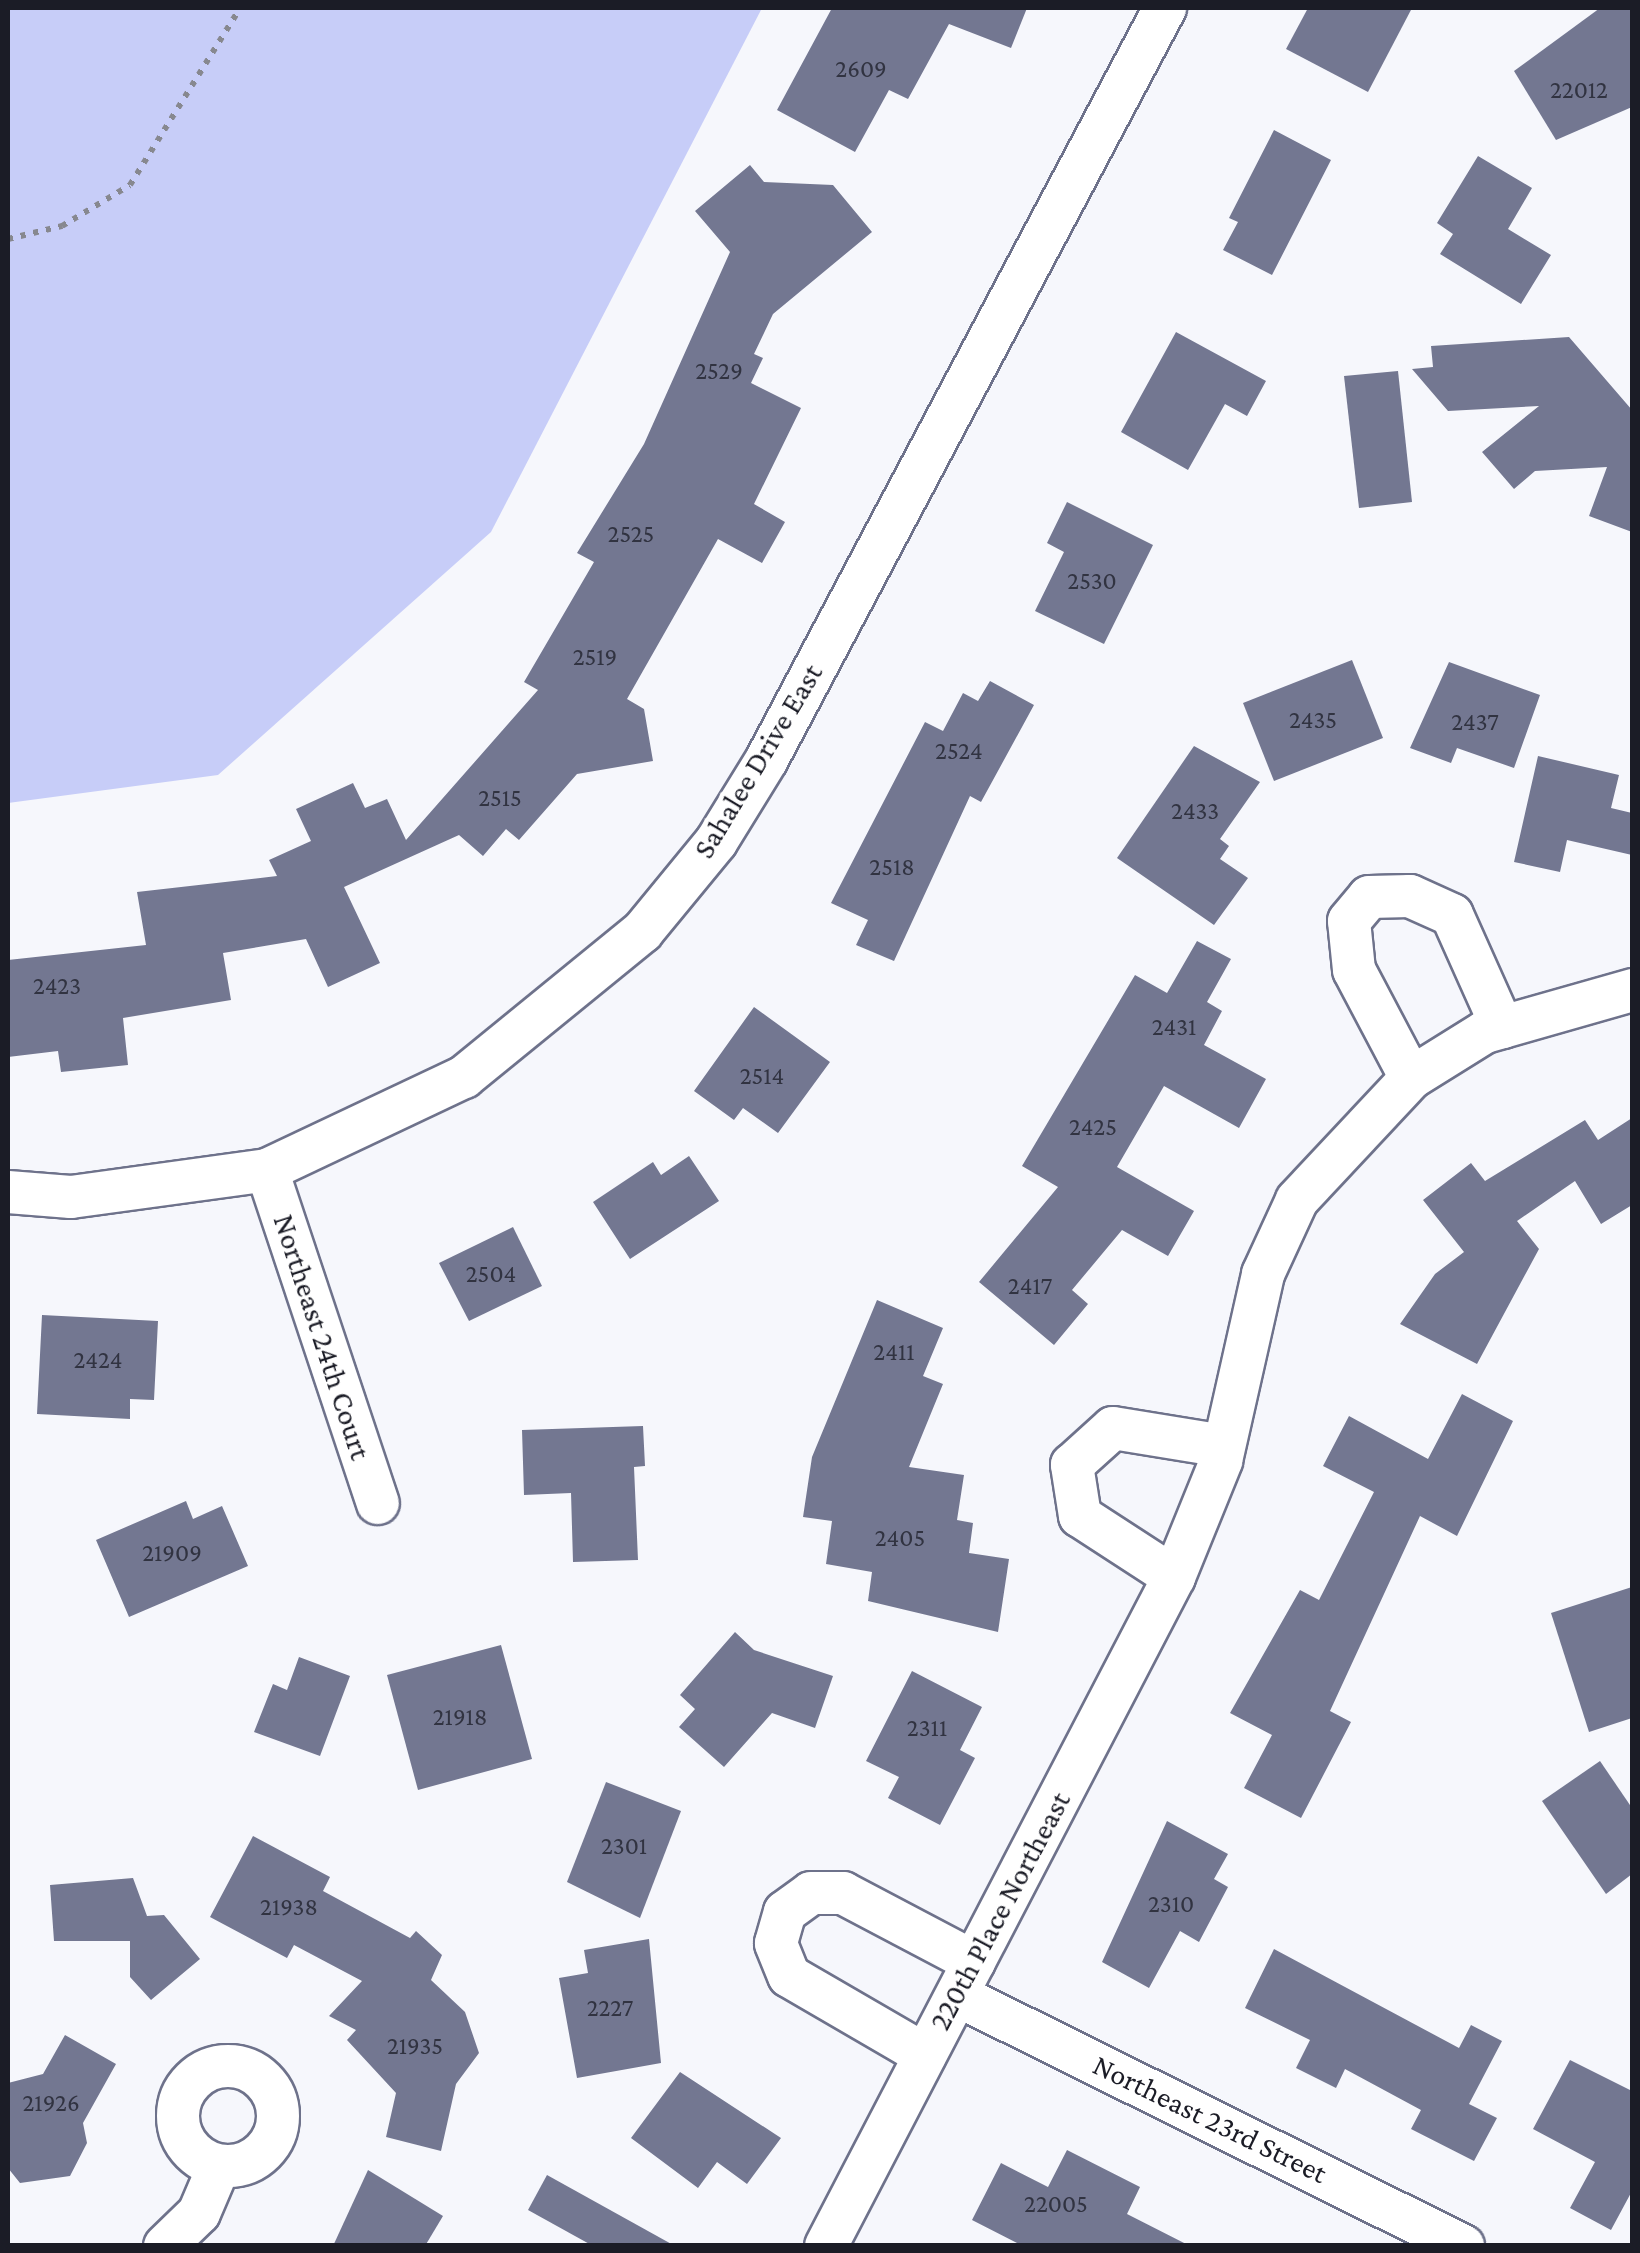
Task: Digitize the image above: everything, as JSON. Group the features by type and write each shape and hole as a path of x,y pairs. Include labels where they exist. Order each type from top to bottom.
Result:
{"street":[{"name":"Sahalee Drive East","path":"8,1192 72,1197 267,1170 464,1077 507,1046 642,932 716,842 1165,8"},
{"path":"1411,1078 1354,970 1349,921 1368,897 1410,896 1452,915 1502,1026"},
{"name":"220th Place Northeast","path":"826,2246 1174,1577 1224,1446 1263,1274 1297,1200 1411,1078 1502,1026 1632,990"},
{"name":"Northeast 24th Court","path":"267,1170 378,1504"},
{"path":"1174,1577 1080,1516 1072,1465 1113,1428 1224,1446"},
{"name":"Northeast 23rd Street","path":"925,2055 788,1976 776,1944 785,1912 811,1893 843,1893 965,1978 1462,2246"},
{"path":"165,2246 199,2213 219,2166"}],"path":[{"path":"8,239 62,226 130,185 240,8"}],"shaded area":[{"path":"8,8 762,8 491,532 218,775 8,803"}],"building":[{"path":"832,8 1027,8 1011,48 949,24 908,99 889,90 855,152 777,110"},
{"path":"1308,8 1412,8 1368,92 1286,49"},
{"path":"1600,8 1632,8 1632,107 1556,140 1514,71"},
{"path":"1274,130 1331,160 1272,275 1223,250 1238,222 1229,218"},
{"path":"1478,156 1532,188 1508,229 1551,255 1521,304 1440,254 1453,234 1437,223"},
{"path":"750,165 764,182 833,185 872,232 773,314 754,354 763,358 751,383 801,408 754,504 785,522 762,563 718,539 627,699 644,709 653,761 577,774 519,840 506,829 483,856 459,835 344,887 380,963 328,987 306,939 223,953 231,1000 123,1018 128,1065 61,1072 58,1051 8,1057 8,960 146,945 137,892 277,876 269,860 311,841 296,809 353,783 365,808 387,799 406,840 538,690 524,682 594,562 577,553 644,444 730,252 695,211"},
{"path":"1176,332 1266,381 1247,416 1225,404 1188,470 1121,432"},
{"path":"1569,337 1632,410 1632,532 1589,516 1607,467 1535,471 1514,489 1482,452 1539,406 1448,411 1412,369 1433,367 1431,346"},
{"path":"1398,371 1412,502 1359,508 1344,376"},
{"path":"1067,502 1153,545 1104,644 1035,611 1064,552 1047,543"},
{"path":"1352,660 1383,738 1274,781 1243,703"},
{"path":"1449,662 1540,695 1514,768 1457,748 1451,763 1410,748"},
{"path":"990,681 1034,705 981,802 970,796 894,961 856,945 868,920 831,903 925,722 943,731 963,693 978,701"},
{"path":"1194,746 1260,782 1220,839 1229,846 1220,859 1248,878 1214,925 1117,858"},
{"path":"1538,756 1619,775 1611,808 1632,813 1632,855 1567,840 1560,872 1514,862"},
{"path":"1197,941 1231,959 1207,1002 1222,1011 1204,1045 1266,1079 1239,1128 1164,1086 1117,1167 1194,1211 1168,1256 1122,1230 1072,1290 1088,1304 1054,1345 979,1282 1058,1187 1022,1166 1135,975 1167,993"},
{"path":"754,1007 830,1062 778,1133 743,1108 734,1120 694,1091"},
{"path":"1632,1118 1632,1205 1601,1224 1575,1181 1517,1221 1539,1249 1477,1364 1400,1324 1435,1274 1464,1252 1423,1200 1471,1163 1485,1181 1585,1120 1598,1140"},
{"path":"689,1156 719,1201 630,1259 593,1202 653,1162 661,1175"},
{"path":"513,1227 542,1286 469,1321 439,1263"},
{"path":"877,1300 943,1328 923,1376 943,1384 909,1467 964,1475 957,1520 973,1523 969,1553 1009,1559 998,1632 868,1601 872,1572 826,1564 832,1521 803,1517 812,1457"},
{"path":"42,1315 158,1321 154,1400 130,1399 130,1419 37,1414"},
{"path":"1462,1394 1513,1421 1457,1536 1420,1516 1330,1711 1351,1722 1301,1818 1244,1788 1272,1735 1230,1713 1300,1590 1319,1600 1374,1492 1323,1466 1349,1416 1428,1459"},
{"path":"643,1426 645,1466 634,1467 638,1560 573,1562 571,1493 524,1495 522,1430"},
{"path":"186,1501 193,1519 222,1506 248,1566 129,1617 96,1540"},
{"path":"1632,1587 1632,1718 1589,1732 1551,1613"},
{"path":"735,1632 754,1650 833,1676 815,1728 772,1713 724,1767 679,1727 695,1709 680,1695"},
{"path":"501,1645 532,1759 418,1790 387,1675"},
{"path":"299,1657 350,1676 320,1756 254,1732 273,1684 287,1690"},
{"path":"912,1671 982,1707 960,1750 975,1758 940,1825 888,1798 899,1777 866,1761"},
{"path":"1600,1761 1632,1808 1632,1874 1606,1894 1542,1801"},
{"path":"606,1782 681,1811 640,1918 567,1882"},
{"path":"1167,1821 1228,1854 1214,1879 1228,1887 1199,1942 1180,1931 1149,1988 1102,1962"},
{"path":"253,1836 330,1877 323,1891 410,1938 416,1931 442,1955 431,1980 465,2012 479,2053 456,2084 441,2151 386,2137 396,2093 347,2040 356,2030 329,2016 362,1981 294,1945 287,1958 210,1917"},
{"path":"133,1878 147,1916 164,1915 200,1959 151,2000 130,1977 130,1941 54,1941 50,1885"},
{"path":"649,1939 661,2063 577,2078 559,1978 588,1973 584,1950"},
{"path":"1274,1949 1459,2048 1471,2025 1502,2041 1469,2104 1497,2118 1474,2161 1411,2129 1421,2110 1345,2069 1336,2088 1296,2068 1310,2040 1245,2008"},
{"path":"65,2035 116,2064 83,2123 87,2143 70,2176 20,2183 8,2168 8,2083 43,2074"},
{"path":"1570,2060 1632,2091 1632,2191 1611,2230 1570,2208 1595,2162 1533,2129"},
{"path":"680,2072 781,2138 747,2184 717,2162 698,2188 631,2138"},
{"path":"1067,2150 1140,2187 1127,2214 1190,2246 1023,2246 972,2220 1001,2163 1048,2187"},
{"path":"368,2170 443,2216 425,2246 333,2246"},
{"path":"547,2175 675,2246 593,2246 528,2210"}]}
